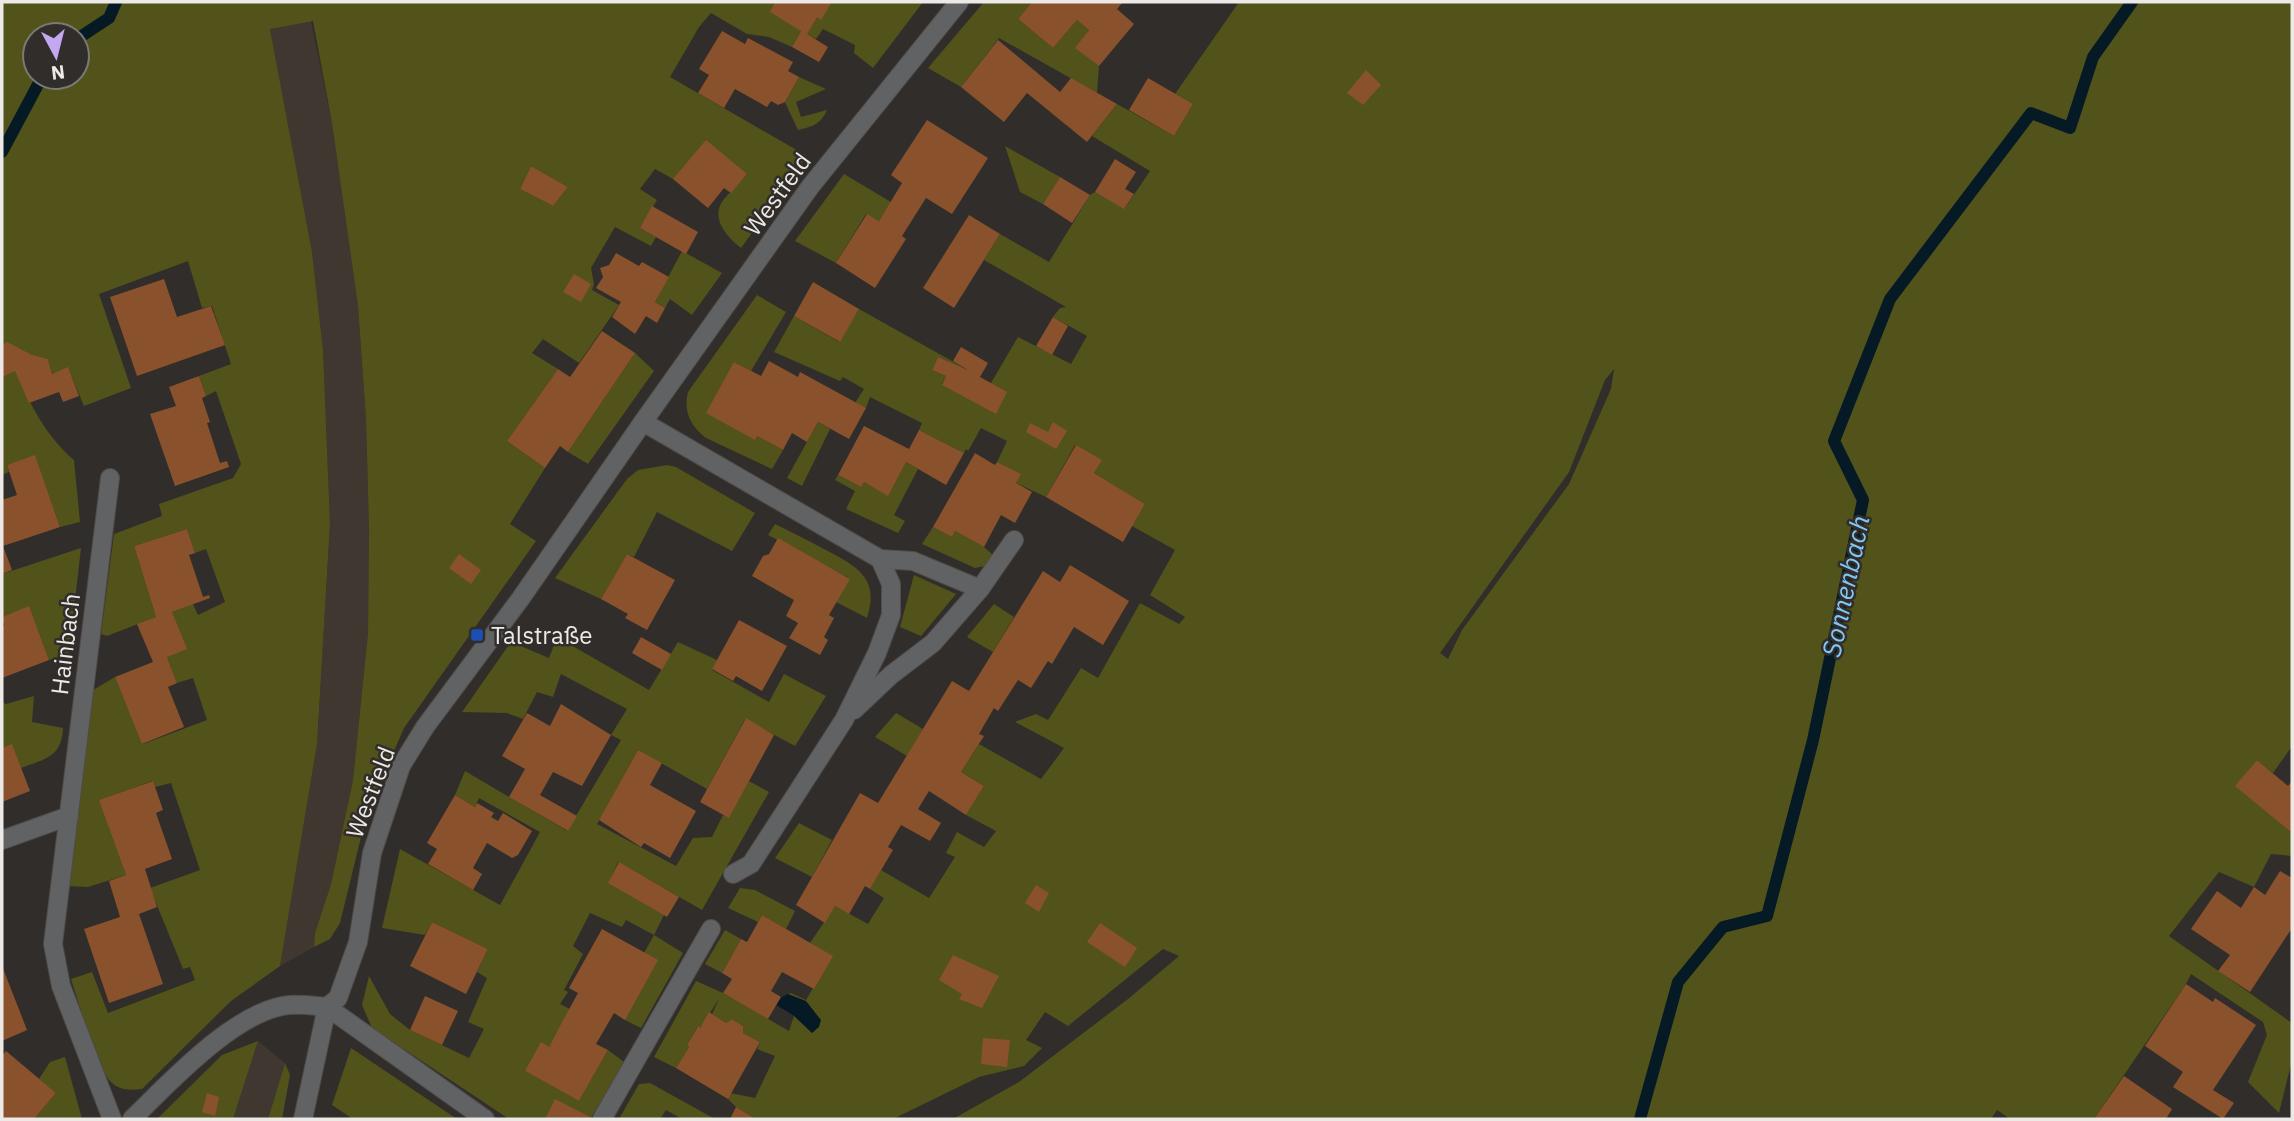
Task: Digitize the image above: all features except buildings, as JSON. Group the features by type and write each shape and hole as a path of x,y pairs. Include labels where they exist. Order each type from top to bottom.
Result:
{"street":[{"name":"Westfeld","path":"327,1007 338,998 358,942 372,853 401,766 435,712 521,598 642,422 810,187 959,2"},
{"path":"642,422 880,559 913,561 980,589"},
{"name":"Hainbach","path":"110,478 53,944 61,986 112,1119"},
{"path":"844,720 891,675 933,643 980,589 1014,540"},
{"path":"733,874 751,864 844,720 877,653 891,615 891,584 880,559"},
{"path":"2,841 69,816"},
{"path":"601,1119 711,929"},
{"path":"132,1119 206,1048 255,1016 288,1005 327,1007 485,1119"},
{"path":"303,1119 327,1007"}],"shaded area":[{"path":"2,2 923,2 873,68 854,53 855,45 823,29 816,39 801,31 792,47 769,37 747,34 711,13 699,27 670,77 807,156 741,248 722,227 718,213 724,199 747,174 673,179 655,169 640,189 657,200 640,228 656,237 651,246 615,227 591,268 594,284 592,290 619,305 579,363 543,339 532,353 558,369 507,441 545,468 510,524 536,541 404,728 362,833 340,923 330,939 314,947 315,933 331,884 353,780 368,633 366,419 358,306 332,123 313,21 270,29 312,252 323,350 330,523 317,744 280,966 231,1001 142,1089 118,1087 106,1075 94,1050 71,979 92,972 108,1013 195,980 190,967 183,969 150,888 200,870 171,783 155,787 152,781 100,800 126,875 88,887 66,886 93,690 115,677 143,744 207,720 193,678 177,683 167,657 172,612 193,604 198,615 225,602 206,549 195,553 187,529 134,546 156,617 107,636 101,634 114,534 162,516 159,504 233,478 241,464 216,391 206,396 199,376 231,364 212,306 202,308 188,261 99,294 131,388 84,406 68,368 52,374 48,359 30,354 16,371 40,419 55,441 74,460 80,522 60,527 35,456 7,465 9,472 2,475","holes":["531,166 568,187 553,206 520,189"]},
{"path":"307,2 332,123 358,306 366,419 368,633 353,780 331,884 315,933 314,947 280,966 317,744 330,523 323,350 312,252 270,29"},
{"path":"984,2 1032,2 1018,19 1053,48 1077,20 1089,30 1076,48 1099,66 1097,93 999,38 961,87 928,68"},
{"path":"1239,2 2292,2 2292,746 2273,773 2257,760 2236,786 2292,833 2292,856 2271,854 2254,887 2219,872 2169,936 2292,1023 2292,1060 2279,1113 2248,1082 2267,1035 2263,1022 2191,974 2094,1119 2010,1119 1997,1110 1991,1119 953,1119 1019,1082 1128,999 1179,956 1163,949 1068,1026 1045,1012 1026,1040 1042,1048 1024,1066 979,1077 893,1119 756,1119 736,1107 728,1099 730,1093 755,1098 775,1056 757,1049 760,1042 743,1033 743,1026 732,1019 726,1023 712,1014 719,999 700,1028 697,1027 676,1068 654,1057 696,981 723,993 789,1031 794,1016 776,1005 781,997 791,993 806,1000 832,956 810,943 835,906 868,924 884,898 870,889 881,870 929,898 955,857 946,853 957,832 984,847 996,831 966,815 984,786 961,772 979,744 1041,779 1064,748 1015,722 1036,714 1048,720 1081,668 1098,678 1140,603 1179,624 1185,617 1150,595 1175,550 1132,526 1145,504 1094,473 1101,460 1075,445 1046,497 1016,483 1020,474 997,462 1007,441 981,428 968,451 966,449 964,453 919,430 922,423 870,397 866,408 855,403 864,389 843,377 840,381 774,352 794,316 839,342 859,309 968,370 938,357 932,370 946,376 942,384 991,383 1018,337 1071,364 1087,336 1053,317 1060,308 1066,307 984,260 1000,234 1049,262 1090,195 1095,192 1125,208 1150,171 1092,136 1117,104 1174,136 1193,104 1175,94","holes":["1614,369 1611,389 1569,484 1462,630 1448,659 1440,653 1569,472 1605,380"]},
{"path":"799,77 826,89 796,102 801,117 827,110 816,124 798,130 785,102"},
{"path":"1005,146 1060,177 1043,204 1020,192"},
{"path":"844,174 891,202 879,221 866,214 836,263 795,241"},
{"path":"682,251 722,273 692,315 670,299 665,308 655,302"},
{"path":"757,295 786,312 751,371 734,362 757,436 783,450 772,469 706,438 692,423 687,406 688,392"},
{"path":"635,353 654,371 588,464 568,452"},
{"path":"818,422 830,429 802,486 787,478"},
{"path":"906,462 918,469 894,515 905,521 898,533 846,509 855,491 835,480 838,475 861,487 864,482 888,495"},
{"path":"667,465 676,467 755,513 732,551 657,512 634,557 627,554 601,599 555,578 627,479 638,470"},
{"path":"775,524 846,561 862,574 871,593 867,618 836,602 849,578 768,535"},
{"path":"933,527 952,537 955,531 984,547 994,556 985,566 975,568 922,544"},
{"path":"81,548 69,653 49,660 29,607 2,617 2,574"},
{"path":"914,575 956,594 921,636 900,627"},
{"path":"994,604 1014,617 993,652 967,637"},
{"path":"557,637 649,690 678,642 717,660 712,670 769,702 784,674 826,696 795,746 745,719 707,789 638,750 597,824 676,866 693,838 712,837 723,815 729,817 749,781 769,792 702,910 618,862 609,883 664,915 654,935 626,920 622,927 590,913 573,946 583,954 564,990 568,992 560,1004 570,1009 549,1047 525,1071 579,1101 608,1050 624,1062 591,1118 555,1100 545,1119 509,1119 372,1028 362,1005 369,976 390,1014 410,1030 469,1058 484,1029 468,1022 487,978 477,972 488,949 432,922 425,935 382,928 400,849 500,905 540,832 479,798 475,807 455,795 465,771 567,831 621,740 611,735 627,709 561,674 553,697 537,692 523,719 507,713 462,712 513,639 523,647 549,658"},
{"path":"34,696 32,722 63,728 62,738 51,756 21,768 12,745 2,748 2,702 6,704"},
{"path":"896,713 923,729 907,756 875,737"},
{"path":"799,823 832,840 812,877 775,858"},
{"path":"740,888 755,890 795,911 786,929 762,915 758,922 728,908"},
{"path":"725,930 741,939 722,973 705,964"},
{"path":"654,935 683,953 641,1028 625,1020 644,953"},
{"path":"258,1041 285,1063 268,1119 233,1119"},
{"path":"258,1041 233,1119 157,1119 222,1055"},
{"path":"351,1048 457,1119 353,1119 332,1105"},
{"path":"65,1057 82,1119 34,1119 56,1093 39,1079 50,1062"},
{"path":"285,1063 290,1075 282,1119 268,1119"},
{"path":"650,1083 715,1119 682,1119 666,1110 660,1119 619,1119 639,1084"}],"water":[{"path":"788,994 806,1001 821,1020 819,1027 812,1033 794,1016 776,1005 781,997"}],"waterway":[{"path":"91,30 109,18 116,2"},
{"name":"Sonnenbach","path":"1640,1119 1678,982 1723,927 1767,916 1813,740 1863,500 1834,441 1890,299 2031,113 2070,128 2093,57 2132,2"},
{"path":"2,152 35,91"}],"place":[{"name":"Talstraße","path":"477,635"}]}
